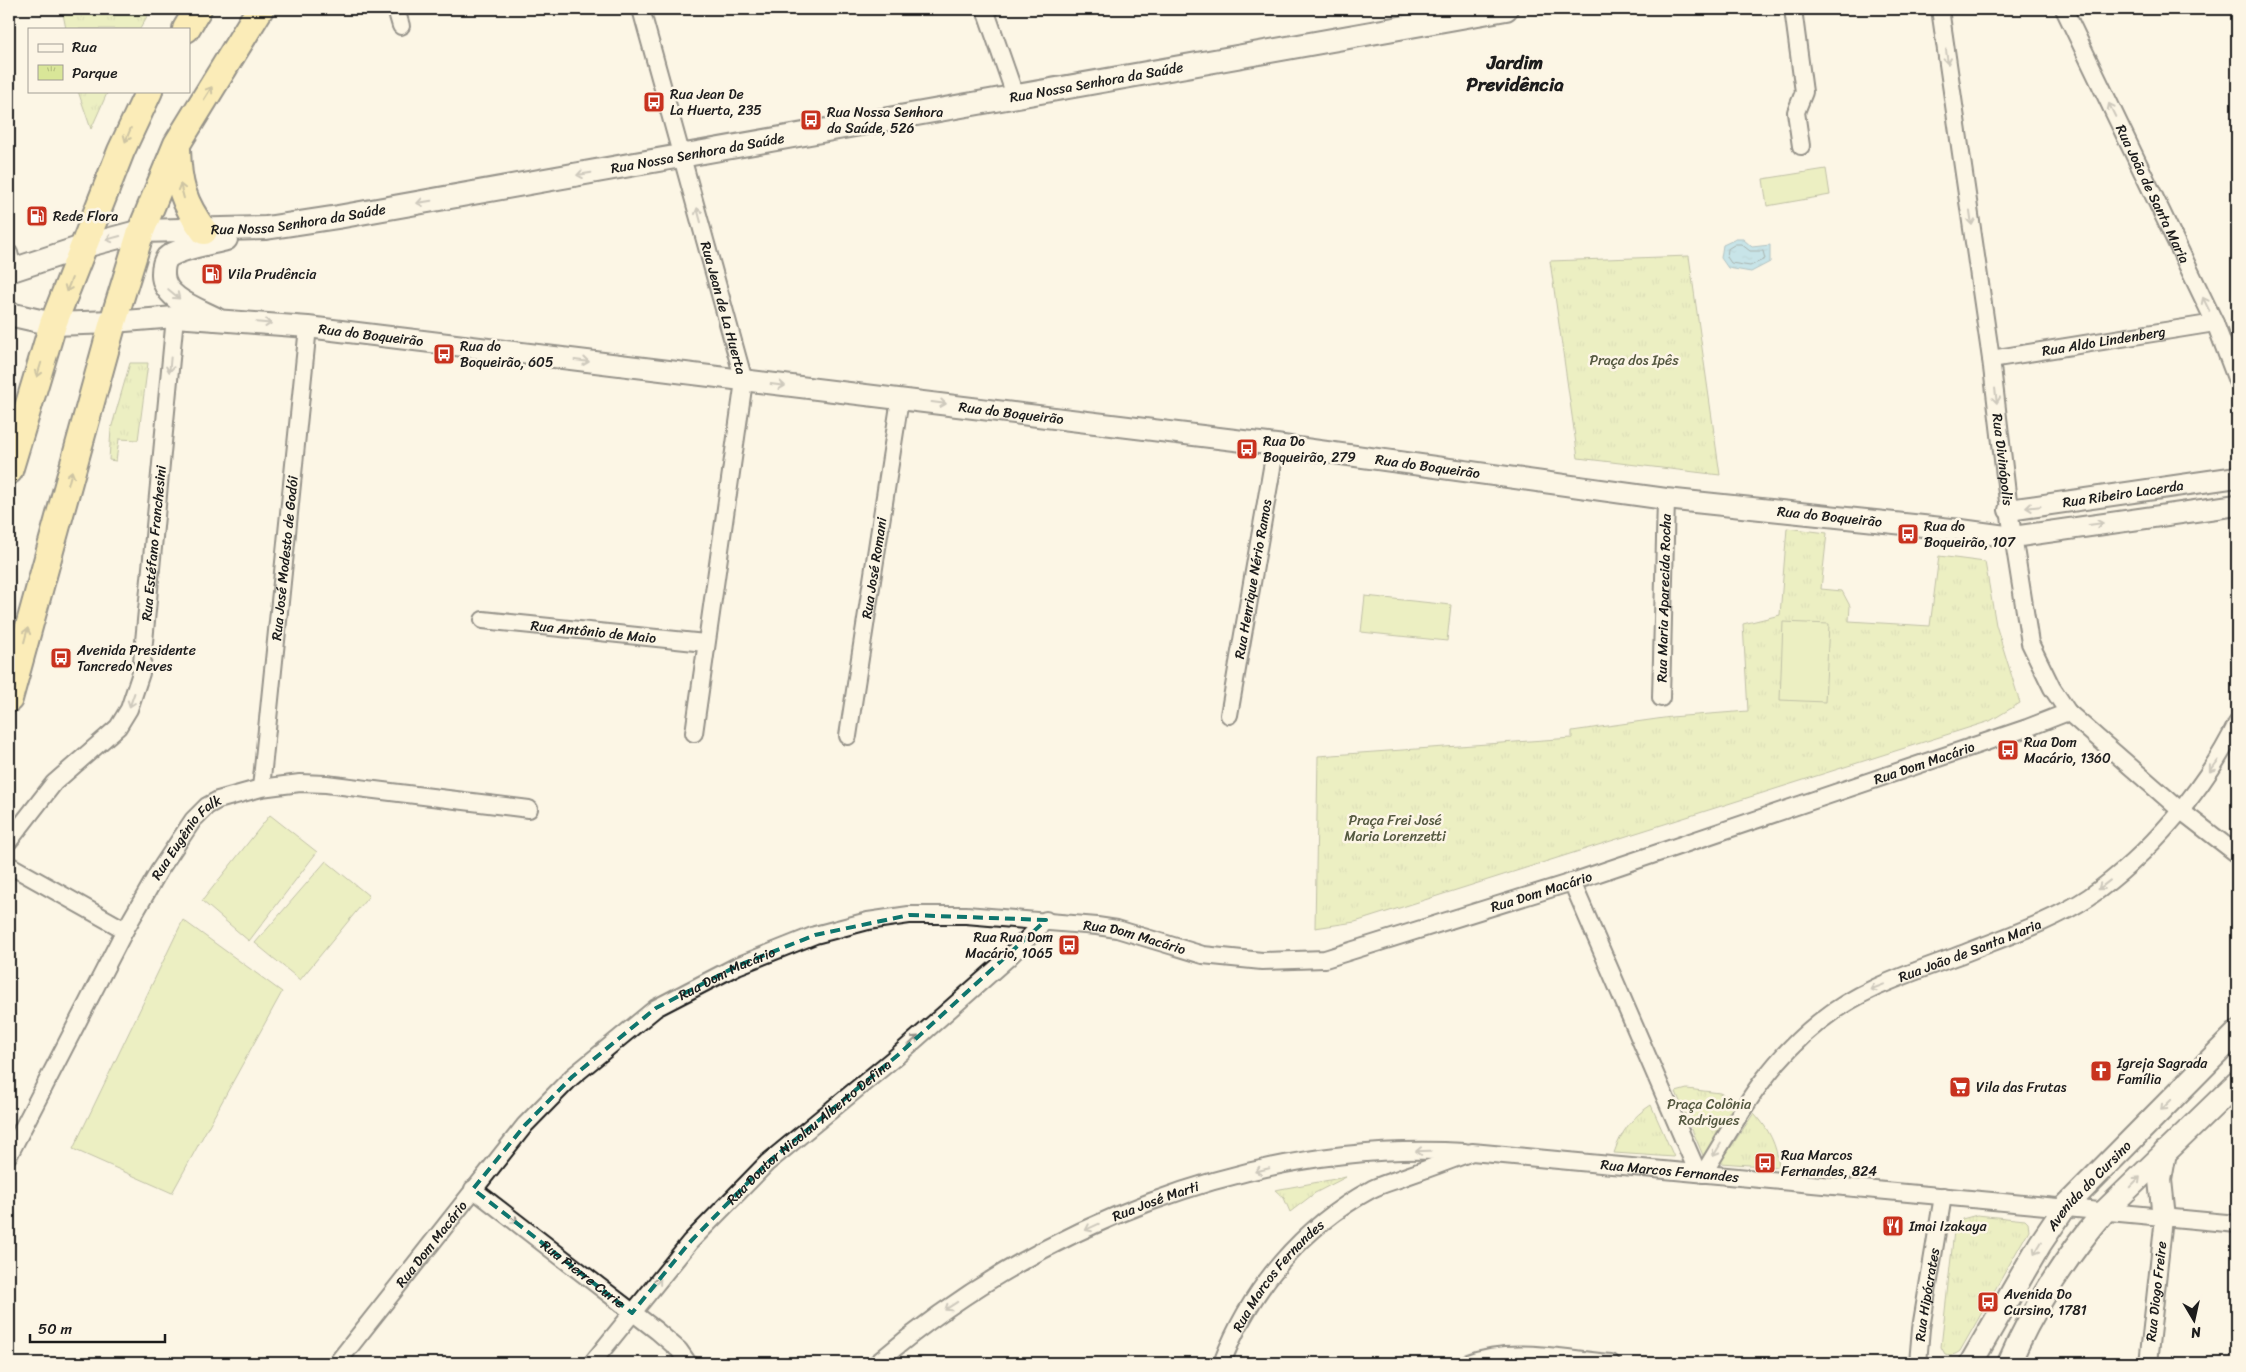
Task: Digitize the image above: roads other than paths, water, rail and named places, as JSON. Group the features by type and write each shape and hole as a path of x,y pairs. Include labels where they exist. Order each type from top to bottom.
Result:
{"highway":[{"path":"187,28 198,9"},
{"path":"9,698 113,322 141,231 177,144 260,9"},
{"path":"9,471 54,324 125,142 149,92"},
{"path":"177,144 178,175 184,198 190,212 204,231"}],"main road":[{"name":"Rua Nossa Senhora da Saúde","path":"10,264 141,231 204,231 266,228 684,157 1015,95 1497,10"},
{"path":"216,319 179,299 169,291 164,281 164,265 168,258 180,252 266,228"},
{"name":"Rua do Boqueirão","path":"9,314 54,324 113,322"},
{"name":"Avenida do Cursino","path":"1972,1363 2040,1244 2064,1208 2237,1033"},
{"name":"Avenida do Cursino","path":"2009,1363 2052,1281 2104,1212 2237,1084"},
{"path":"2164,1218 2160,1180 2165,1152"}],"street":[{"path":"396,9 401,26"},
{"name":"Rua Jean de La Huerta","path":"641,9 684,157 744,381 705,643 694,733"},
{"path":"985,9 1015,95"},
{"path":"1792,9 1804,92 1796,112 1801,146"},
{"name":"Rua Divinópolis","path":"1940,9 1991,359 2009,510 2030,643 2052,688 2068,712 2180,810 2237,854"},
{"name":"Rua João de Santa Maria","path":"2064,9 2215,324 2237,382"},
{"name":"Rua do Boqueirão","path":"113,322 174,317 308,327 1276,444 1666,499 2014,537"},
{"name":"Rua Estéfano Franchesini","path":"9,841 54,783 118,726 129,709 141,673 174,317"},
{"name":"Rua Aldo Lindenberg","path":"1991,359 2215,324"},
{"name":"Rua José Modesto de Godói","path":"261,788 308,327"},
{"name":"Rua José Romani","path":"848,736 900,398"},
{"name":"Rua Henrique Nério Ramos","path":"1229,715 1276,444"},
{"name":"Rua Ribeiro Lacerda","path":"2009,510 2237,477"},
{"name":"Rua Maria Aparecida Rocha","path":"1661,698 1666,499"},
{"name":"Rua Ribeiro Lacerda","path":"2014,537 2237,505"},
{"name":"Rua Antônio de Maio","path":"483,620 705,643"},
{"name":"Rua Dom Macário","path":"337,1363 473,1189 526,1125 572,1077 656,1008 736,966 815,935 868,921 909,916 966,915 1046,920 1117,929 1203,955 1262,961 1325,958 1572,882 2028,728 2068,712"},
{"name":"Rua João de Santa Maria","path":"1701,1174 1745,1104 1778,1058 1820,1021 1863,992 2033,925 2088,897 2132,863 2180,810 2222,755 2237,724"},
{"name":"Rua Eugênio Falk","path":"9,1155 125,930 159,871 193,820 207,806 218,800 261,788 300,783 326,784 529,808"},
{"path":"9,865 125,930"},
{"path":"1572,882 1701,1174"},
{"name":"Rua Doutor Nicolau Alberto Defina","path":"592,1363 690,1242 767,1163 898,1055 1046,920"},
{"name":"Rua José Marti","path":"877,1363 944,1310 1013,1266 1093,1226 1156,1200 1219,1180 1286,1164 1371,1153 1442,1150 1472,1152"},
{"name":"Rua Marcos Fernandes","path":"1222,1363 1234,1332 1262,1286 1279,1263 1310,1232 1373,1188 1472,1152 2237,1224"},
{"name":"Rua Pierre Curie","path":"473,1189 679,1350 688,1363"},
{"name":"Rua Hipócrates","path":"1918,1363 1921,1328 1943,1196"},
{"name":"Rua Diogo Freire","path":"2148,1363 2164,1218"},
{"path":"1468,1363 1495,1354 1512,1354 1611,1363"}],"water":[{"path":"1736,239 1743,239 1752,247 1770,245 1770,262 1751,272 1728,268 1721,258 1723,245"}],"place":[{"name":"Rua Jean De La Huerta, 235","path":"654,102"},
{"name":"Rua Nossa Senhora da Saúde, 526","path":"811,120"},
{"name":"Rede Flora","path":"37,216"},
{"name":"Vila Prudência","path":"212,274"},
{"name":"Rua do Boqueirão, 605","path":"444,354"},
{"name":"Rua Do Boqueirão, 279","path":"1247,449"},
{"name":"Rua do Boqueirão, 107","path":"1908,534"},
{"name":"Avenida Presidente Tancredo Neves","path":"61,658"},
{"name":"Rua Dom Macário, 1360","path":"2008,750"},
{"name":"Rua Rua Dom Macário, 1065","path":"1069,945"},
{"name":"Igreja Sagrada Família","path":"2101,1071"},
{"name":"Vila das Frutas","path":"1960,1087"},
{"name":"Rua Marcos Fernandes, 824","path":"1765,1163"},
{"name":"Imai Izakaya","path":"1893,1226"},
{"name":"Avenida Do Cursino, 1781","path":"1988,1302"}],"district":[{"name":"Jardim Previdência","path":"1515,73"}],"park label":[{"name":"Praça dos Ipês","path":"1634,360"},
{"name":"Praça Frei José Maria Lorenzetti","path":"1395,828"},
{"name":"Praça Colônia Rodrigues","path":"1709,1112"}]}
